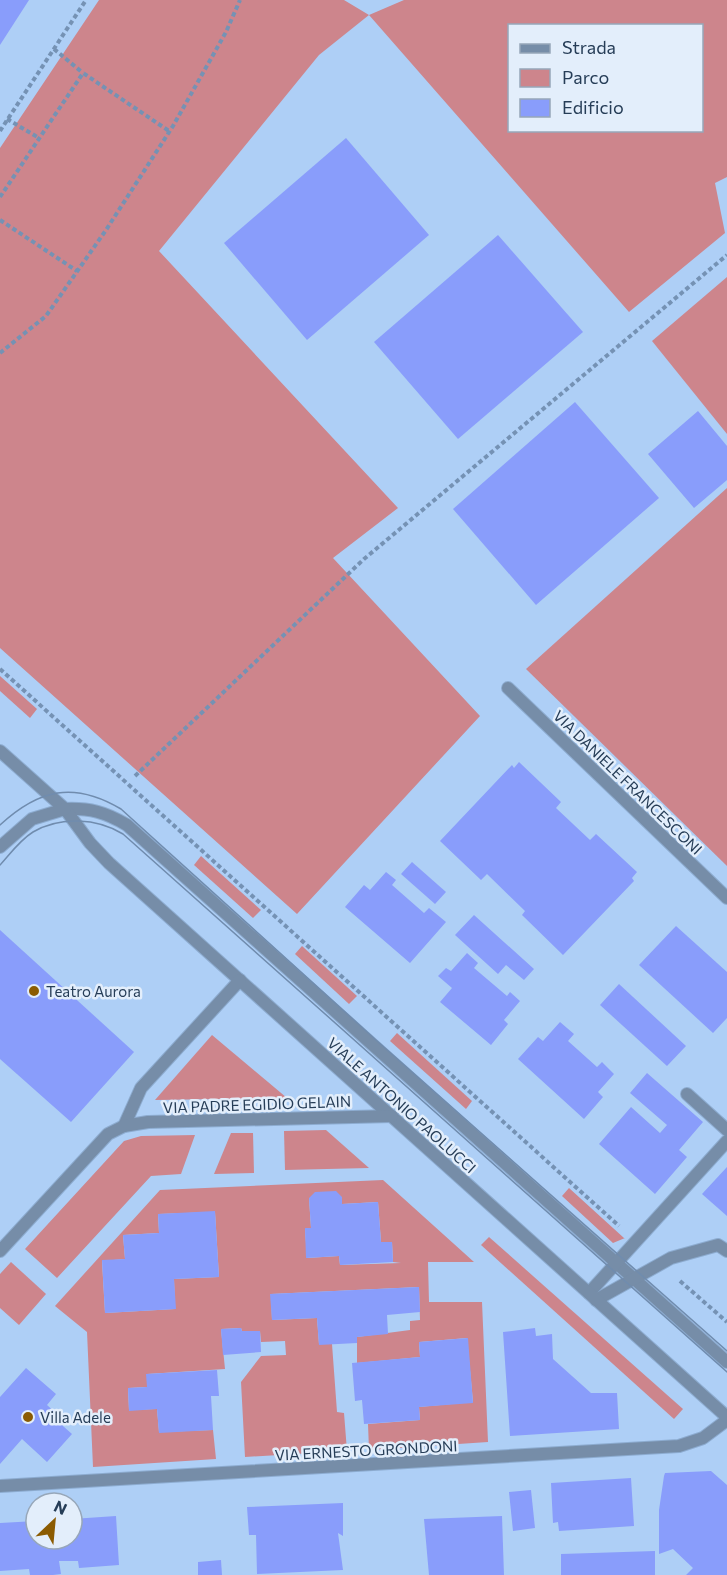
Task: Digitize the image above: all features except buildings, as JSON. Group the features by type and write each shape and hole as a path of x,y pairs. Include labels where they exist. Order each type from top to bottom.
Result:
{"street":[{"name":"VIA DANIELE FRANCESCONI","path":"508,688 727,898"},
{"name":"VIALE ANTONIO PAOLUCCI","path":"0,750 65,809 90,843 109,863 593,1296 727,1419"},
{"name":"VIALE ANTONIO PAOLUCCI","path":"65,809 89,808 106,813 127,825 727,1362"},
{"path":"0,847 32,819 65,809"},
{"path":"124,1126 141,1088 240,980"},
{"path":"687,1094 727,1130"},
{"name":"VIA PADRE EGIDIO GELAIN","path":"0,1251 94,1148 108,1134 124,1126 148,1122 392,1116"},
{"path":"593,1296 616,1262 727,1141"},
{"path":"593,1296 680,1254 718,1245 727,1251"},
{"name":"VIA ERNESTO GRONDONI","path":"0,1486 679,1446 703,1438 727,1419"}],"path":[{"path":"0,131 86,0"},
{"path":"0,353 46,316 77,271 169,131 226,32 240,0"},
{"path":"54,49 83,73 169,131"},
{"path":"0,197 83,73"},
{"path":"8,119 39,138"},
{"path":"0,220 77,271"},
{"path":"135,776 364,559 727,255"},
{"path":"0,669 636,1241"}],"green space":[{"path":"99,0 344,0 369,15 319,55 159,251 398,508 333,558 480,716 297,914 0,648 0,148"},
{"path":"404,0 727,0 727,177 715,183 725,233 629,312 369,15"},
{"path":"727,277 727,434 652,341"},
{"path":"727,488 727,866 526,669"},
{"path":"0,676 37,709 30,718 0,691"},
{"path":"201,856 261,910 253,918 194,865"},
{"path":"302,946 357,996 349,1004 295,954"},
{"path":"397,1033 472,1101 466,1109 390,1041"},
{"path":"212,1035 287,1098 155,1100"},
{"path":"326,1130 369,1168 285,1170 284,1131"},
{"path":"231,1133 253,1133 254,1173 214,1174"},
{"path":"195,1135 181,1174 151,1176 57,1278 25,1249 124,1141 141,1136"},
{"path":"383,1180 474,1262 428,1262 429,1302 482,1302 488,1442 369,1450 368,1424 420,1420 419,1407 473,1402 467,1338 419,1342 420,1357 357,1363 357,1337 410,1330 410,1321 420,1320 419,1287 271,1294 272,1320 317,1318 319,1344 332,1344 337,1412 344,1413 347,1451 245,1457 241,1382 261,1356 286,1355 285,1341 261,1342 260,1331 242,1331 241,1328 221,1329 225,1369 147,1374 147,1387 128,1388 129,1410 157,1409 159,1432 213,1430 216,1459 93,1467 87,1332 55,1306 160,1190","holes":["342,1197 342,1204 378,1202 381,1242 392,1242 393,1262 401,1263 340,1265 339,1256 307,1258 305,1229 311,1228 309,1198","215,1212 219,1277 174,1279 175,1309 105,1313 102,1261 125,1259 123,1235 159,1233 158,1214"]},
{"path":"569,1188 625,1238 613,1243 562,1196"},
{"path":"489,1237 683,1409 674,1419 481,1245"},
{"path":"11,1262 46,1294 19,1325 0,1308 0,1274"}],"tram line":[{"path":"0,825 29,803 58,793 72,792 88,795 121,809 376,1040 727,1351"},
{"path":"0,865 28,835 55,823 90,822 123,834 727,1372"}],"place":[{"name":"Teatro Aurora","path":"34,991"},
{"name":"Villa Adele","path":"28,1417"}]}
